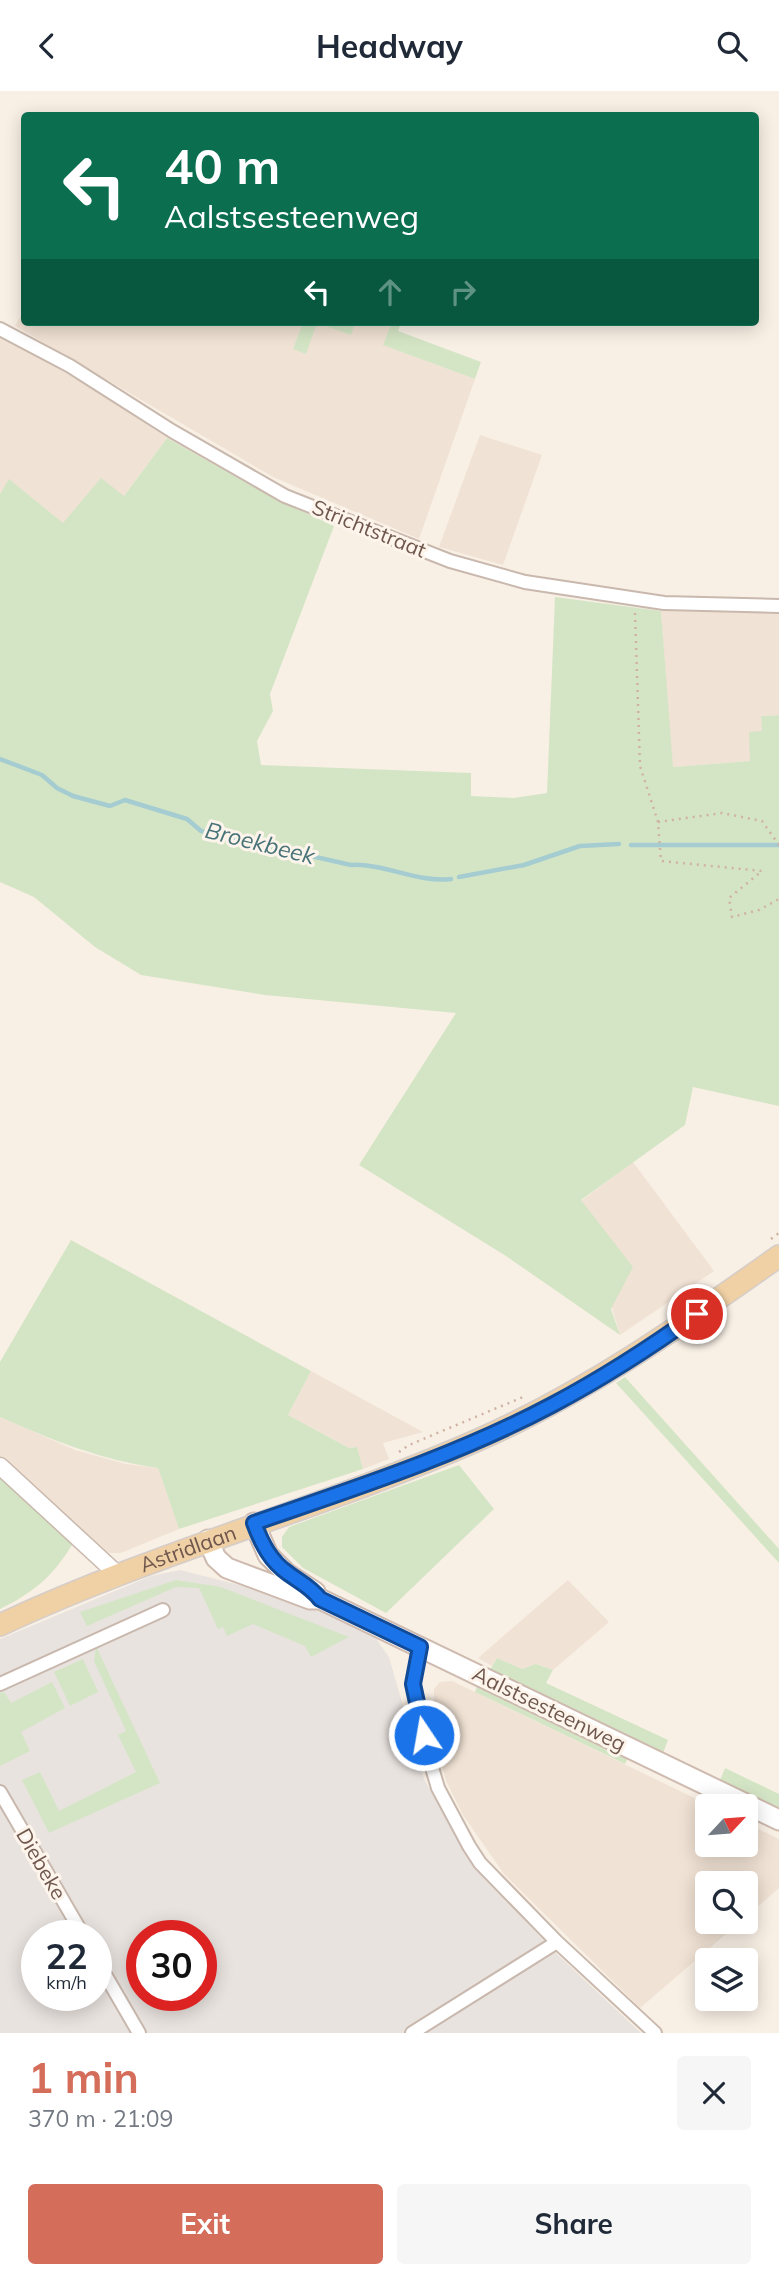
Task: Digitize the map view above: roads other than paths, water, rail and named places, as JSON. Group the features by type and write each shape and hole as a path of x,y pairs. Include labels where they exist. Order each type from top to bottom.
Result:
{"main road":[{"name":"Astridlaan","path":"0,1625 116,1573 387,1477 478,1440 550,1406 656,1343 770,1251"},
{"name":"Aalstsesteenweg","path":"254,1523 268,1555 286,1573 313,1590 320,1599"},
{"name":"Aalstsesteenweg","path":"208,1540 216,1558 227,1568 310,1599 320,1599 779,1820"}],"street":[{"name":"Strichtstraat","path":"0,329 70,366 172,431 285,496 450,561 525,582 634,599 664,603 779,605"},
{"path":"0,1466 116,1573"},
{"path":"0,1683 163,1610"},
{"path":"420,1647 413,1684 438,1788 480,1863 557,1942 655,2033"},
{"name":"Diebeke","path":"0,1792 74,1920"},
{"path":"412,2033 557,1942"},
{"path":"112,1987 139,2033"}],"waterway":[{"name":"Broekbeek","path":"0,759 42,775 57,788 73,796 110,806 125,800 187,819 201,831 351,865 376,867 426,878 451,879"},
{"name":"Broekbeek","path":"459,877 524,865 580,846 619,844"},
{"name":"Broekbeek","path":"631,845 779,845"}]}
